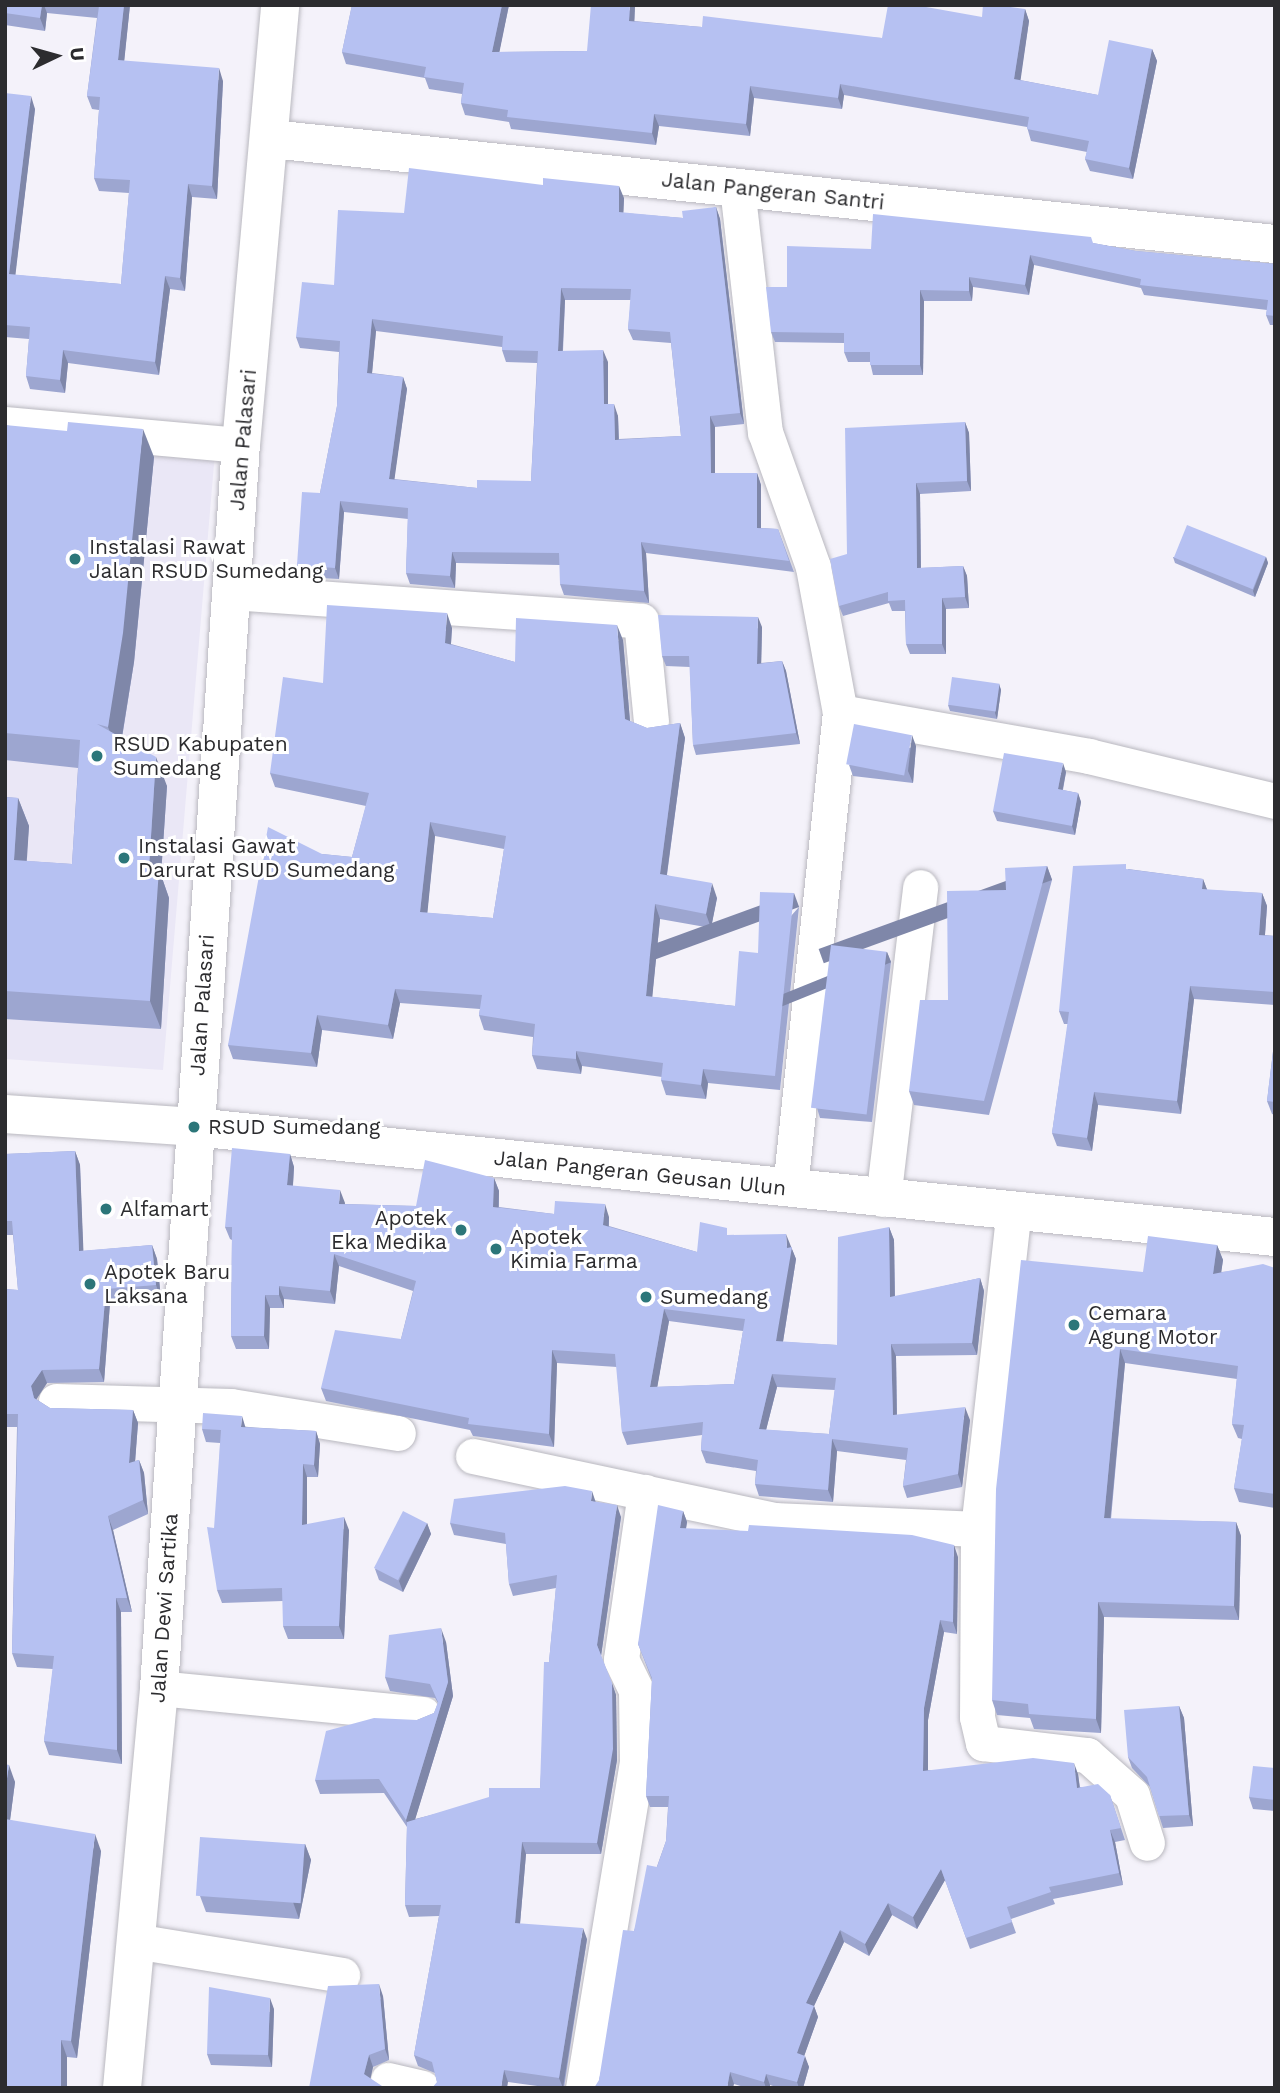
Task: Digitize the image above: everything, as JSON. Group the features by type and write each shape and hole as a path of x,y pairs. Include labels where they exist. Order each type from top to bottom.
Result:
{"street":[{"name":"Jalan Palasari","path":"194,1126 241,446 271,139 280,5"},
{"name":"Jalan Pangeran Santri","path":"271,139 1275,244"},
{"path":"737,187 765,432 813,568 840,712 790,1188"},
{"path":"5,424 241,446"},
{"path":"231,592 641,621 651,722"},
{"path":"840,712 1089,756 1275,801"},
{"path":"883,1199 920,887"},
{"name":"Jalan Pangeran Geusan Ulun","path":"5,1114 194,1126 790,1188 1013,1215 1275,1237"},
{"name":"Jalan Dewi Sartika","path":"122,2088 159,1688 194,1126"},
{"path":"1013,1215 978,1529 977,1717 983,1743 1087,1755 1132,1795 1147,1843"},
{"path":"57,1401 176,1407 231,1406 398,1433"},
{"path":"473,1456 774,1520 978,1529"},
{"path":"583,2088 637,1762 636,1690 621,1659 645,1493"},
{"path":"159,1688 423,1714"},
{"path":"135,1941 342,1975"},
{"path":"388,2080 422,2088"}],"shaded area":[{"name":"RSUD Kabupaten Sumedang","path":"5,432 215,452 163,1070 5,1059"}],"building":[{"path":"5,5 42,5 40,18 5,13"},
{"path":"94,5 124,5 118,60 219,68 212,186 188,184 180,278 165,276 155,362 63,350 60,380 26,376 30,327 5,325 5,93 31,96 9,274 121,284 130,180 94,178 100,97 87,96 99,6"},
{"path":"352,5 502,5 492,52 587,51 591,5 630,5 629,21 702,27 703,16 882,38 888,5 915,5 982,17 983,5 996,5 1025,9 1014,79 1098,95 1109,40 1152,49 1129,168 1085,159 1089,141 1027,129 1029,117 840,84 838,98 750,86 746,124 654,114 652,133 507,117 508,110 461,103 464,83 424,77 426,67 342,52"},
{"path":"409,168 543,185 543,178 619,186 619,212 683,218 682,211 716,207 740,413 710,416 711,473 757,473 757,528 778,529 789,561 641,542 644,591 560,584 559,553 452,552 450,576 406,573 408,508 340,501 335,568 297,565 302,492 320,493 337,406 340,341 296,337 302,282 334,285 338,210 404,213","holes":["561,288 631,289 628,329 670,332 681,436 615,440 614,404 604,404 603,350 558,351","372,319 503,336 502,350 538,351 531,481 477,480 477,488 389,479 403,377 367,373"]},
{"path":"873,214 1091,237 1093,243 1136,251 1275,264 1275,316 1266,315 1268,300 1140,285 1141,279 1030,255 1025,285 969,277 969,291 920,290 920,365 870,365 870,352 844,352 844,333 771,332 766,287 787,287 787,246 871,249"},
{"path":"68,422 143,429 123,633 108,727 97,724 156,757 149,868 159,869 150,1001 5,991 5,797 18,798 14,860 72,864 80,740 5,733 5,425 67,431"},
{"path":"965,422 967,481 916,483 917,568 963,566 965,597 942,598 942,644 906,644 905,600 888,601 888,592 839,606 830,559 847,554 845,428"},
{"path":"1187,525 1266,557 1253,589 1174,557"},
{"path":"327,605 447,613 445,643 515,662 516,618 617,625 625,719 647,728 680,723 660,874 712,883 706,914 655,904 646,996 735,1006 739,951 758,953 760,892 794,893 775,1076 703,1069 701,1085 661,1080 663,1063 576,1051 576,1059 532,1055 535,1024 479,1015 482,995 395,989 388,1025 317,1015 311,1053 228,1045 268,827 322,854 352,857 369,793 270,773 283,677 323,683","holes":["430,822 506,836 493,918 420,912"]},
{"path":"658,615 758,617 757,664 782,661 796,733 693,745 689,656 662,656"},
{"path":"952,677 1000,684 996,711 948,705"},
{"path":"854,724 912,735 904,776 846,764"},
{"path":"1004,753 1063,763 1058,789 1078,793 1072,826 993,811"},
{"path":"1126,864 1126,869 1203,879 1202,889 1262,893 1259,935 1275,936 1275,992 1190,986 1177,1101 1094,1092 1087,1138 1052,1133 1069,1012 1059,1011 1073,866"},
{"path":"1047,866 984,1101 909,1091 920,1000 948,1000 947,891 1006,890 1005,868"},
{"path":"831,945 887,952 867,1115 811,1108"},
{"path":"1275,1035 1275,1102 1267,1101"},
{"path":"232,1148 290,1154 287,1185 340,1190 339,1204 416,1206 425,1160 494,1178 493,1207 554,1214 555,1201 605,1204 603,1225 697,1252 700,1222 727,1228 727,1235 786,1234 787,1248 792,1247 776,1341 837,1345 838,1237 889,1227 890,1297 980,1278 972,1343 891,1344 893,1415 965,1407 958,1474 903,1486 908,1448 832,1439 828,1490 755,1484 758,1460 701,1450 703,1422 622,1432 615,1354 552,1350 549,1434 468,1424 469,1418 321,1388 335,1330 401,1339 416,1281 334,1254 330,1291 279,1286 279,1295 265,1295 264,1336 231,1336 232,1227 225,1227","holes":["664,1309 745,1319 734,1384 650,1387","772,1374 836,1378 829,1434 759,1429"]},
{"path":"75,1151 79,1251 152,1245 156,1285 106,1289 99,1369 42,1370 31,1386 34,1398 50,1408 133,1410 129,1463 139,1460 143,1500 108,1516 127,1598 116,1598 117,1750 44,1741 54,1656 12,1653 18,1414 5,1414 5,1289 18,1290 12,1221 5,1221 5,1154"},
{"path":"1148,1236 1217,1245 1213,1274 1263,1264 1275,1268 1275,1494 1234,1488 1244,1425 1232,1424 1238,1366 1120,1349 1104,1518 1236,1522 1234,1606 1098,1602 1096,1719 1029,1714 1028,1704 992,1700 996,1489 1021,1260 1143,1272"},
{"path":"203,1413 242,1416 241,1427 316,1431 314,1465 303,1464 302,1525 344,1517 339,1626 283,1626 282,1588 217,1590 207,1527 214,1528 221,1430 202,1429"},
{"path":"565,1486 592,1491 591,1501 617,1505 597,1645 612,1683 613,1749 597,1843 522,1842 515,1923 583,1928 559,2078 504,2070 501,2088 432,2088 437,2082 432,2062 414,2055 441,1905 405,1905 407,1822 489,1797 489,1788 540,1788 544,1662 549,1662 557,1575 509,1584 505,1533 450,1523 454,1499"},
{"path":"658,1505 683,1511 680,1528 748,1531 749,1525 912,1535 954,1545 953,1622 940,1620 924,1708 923,1771 1033,1758 1074,1763 1077,1788 1098,1784 1110,1795 1121,1828 1110,1830 1119,1873 1049,1887 1051,1892 1007,1907 1012,1922 966,1938 941,1869 913,1917 888,1903 865,1944 840,1930 806,2003 814,2006 797,2053 805,2056 797,2082 766,2074 764,2082 730,2072 727,2088 594,2088 599,2080 623,1930 634,1931 647,1865 657,1867 666,1841 669,1796 646,1796 652,1678 638,1644"},
{"path":"403,1511 427,1523 398,1580 374,1568"},
{"path":"441,1628 448,1682 406,1820 379,1779 315,1780 326,1731 374,1718 417,1720 434,1713 438,1702 430,1684 385,1677 389,1635"},
{"path":"1179,1706 1189,1815 1159,1816 1147,1777 1128,1757 1124,1710"},
{"path":"5,1764 9,1765 5,1792"},
{"path":"1253,1766 1275,1768 1275,1800 1249,1797"},
{"path":"5,1819 95,1834 71,2041 61,2040 61,2088 5,2088"},
{"path":"200,1837 305,1844 301,1903 196,1896"},
{"path":"379,1984 385,2049 369,2055 364,2074 385,2088 309,2088 328,1986"},
{"path":"209,1987 270,1998 268,2055 207,2054"}],"place":[{"name":"Instalasi Rawat Jalan RSUD Sumedang","path":"75,559"},
{"name":"RSUD Kabupaten Sumedang","path":"97,756"},
{"name":"Instalasi Gawat Darurat RSUD Sumedang","path":"124,858"},
{"name":"RSUD Sumedang","path":"194,1127"},
{"name":"Alfamart","path":"106,1209"},
{"name":"Apotek Eka Medika","path":"461,1230"},
{"name":"Apotek Kimia Farma","path":"496,1249"},
{"name":"Apotek Baru Laksana","path":"90,1284"},
{"name":"Sumedang","path":"646,1297"},
{"name":"Cemara Agung Motor","path":"1074,1325"}]}
